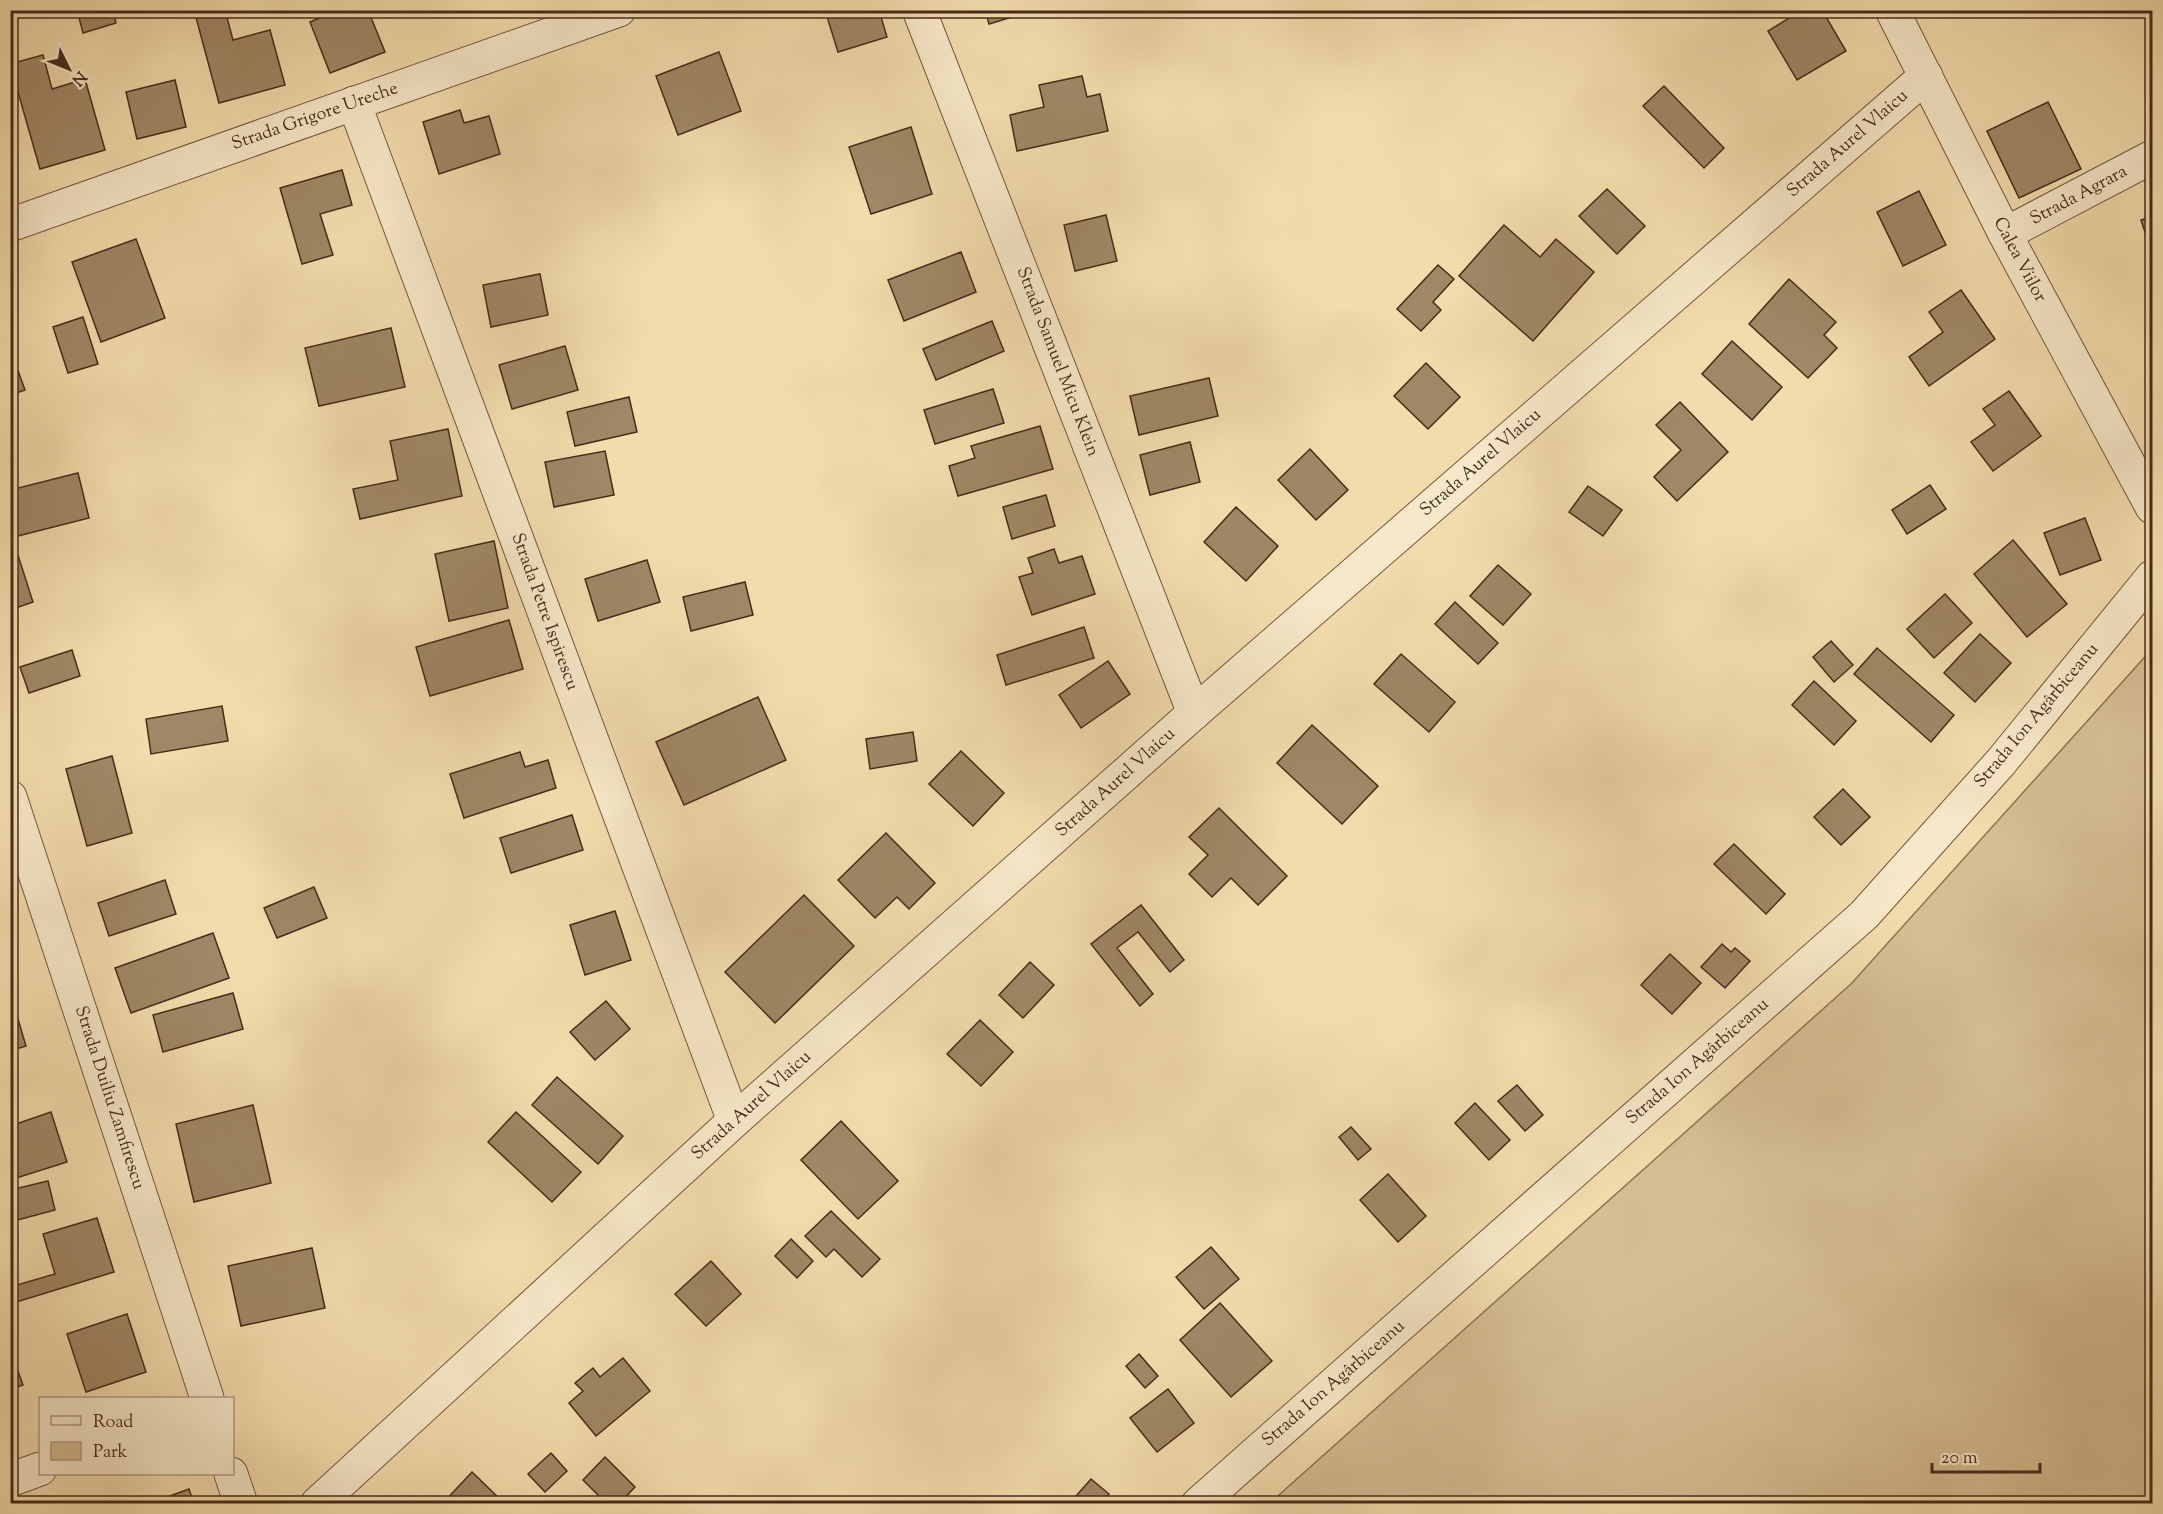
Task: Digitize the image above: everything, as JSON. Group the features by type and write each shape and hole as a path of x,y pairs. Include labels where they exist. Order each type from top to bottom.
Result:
{"street":[{"name":"Strada Grigore Ureche","path":"10,225 619,10"},
{"name":"Strada Samuel Micu Klein","path":"919,10 1194,713"},
{"name":"Calea Viilor","path":"1892,10 2005,234 2152,507"},
{"name":"Strada Aurel Vlaicu","path":"317,1503 734,1121 1194,713 1926,76"},
{"name":"Strada Petre Ispirescu","path":"354,103 734,1121"},
{"name":"Strada Agrara","path":"2005,234 2152,157"},
{"name":"Strada Ion Agârbiceanu","path":"1198,1503 1864,915 2001,762 2152,577"},
{"name":"Strada Duiliu Zamfirescu","path":"10,797 207,1397"},
{"path":"10,1480 39,1470"},
{"path":"232,1475 241,1503"}],"green space":[{"path":"2152,649 2152,1503 1270,1503 1851,984"}],"building":[{"path":"77,10 113,10 116,23 83,33"},
{"path":"194,10 225,10 233,40 270,30 285,85 219,103"},
{"path":"339,10 368,10 385,52 330,73 310,22"},
{"path":"825,10 879,10 887,37 838,52"},
{"path":"985,10 1035,10 989,24"},
{"path":"1802,10 1822,10 1846,51 1797,80 1768,31"},
{"path":"719,52 741,111 678,135 656,76"},
{"path":"43,55 52,89 85,79 105,150 40,169 10,64"},
{"path":"1082,76 1087,97 1100,94 1108,131 1017,151 1010,115 1044,107 1039,85"},
{"path":"175,80 186,127 137,139 126,92"},
{"path":"1664,86 1724,148 1704,168 1643,106"},
{"path":"2048,102 2081,169 2019,198 1987,131"},
{"path":"460,110 464,123 489,116 500,154 439,174 423,122"},
{"path":"911,127 932,194 871,214 849,147"},
{"path":"342,170 352,205 320,214 333,255 302,264 280,188"},
{"path":"1607,189 1645,226 1617,254 1579,216"},
{"path":"1919,191 1946,245 1903,266 1877,212"},
{"path":"1106,215 1117,261 1075,271 1064,225"},
{"path":"2152,217 2152,250 2151,250 2141,220"},
{"path":"1504,225 1540,257 1556,239 1594,272 1533,341 1459,276"},
{"path":"136,239 165,318 101,342 72,262"},
{"path":"961,252 976,292 904,321 888,280"},
{"path":"1438,265 1454,279 1433,302 1441,310 1421,331 1397,309"},
{"path":"540,274 548,315 491,327 483,285"},
{"path":"1789,279 1836,322 1824,335 1837,348 1808,378 1749,324"},
{"path":"1961,290 1995,339 1929,386 1909,357 1943,332 1929,312"},
{"path":"83,317 98,364 68,373 53,327"},
{"path":"992,321 1004,351 936,380 923,349"},
{"path":"391,328 405,387 319,406 305,348"},
{"path":"1732,341 1782,387 1752,420 1702,374"},
{"path":"565,346 578,390 512,409 499,365"},
{"path":"1426,363 1460,397 1428,429 1394,396"},
{"path":"16,365 25,390 10,395 10,367"},
{"path":"1209,378 1218,416 1139,435 1130,396"},
{"path":"993,389 1004,423 935,444 924,410"},
{"path":"2009,391 2041,436 1993,471 1971,442 1995,425 1983,409"},
{"path":"629,397 637,432 575,446 567,412"},
{"path":"1680,402 1728,452 1677,501 1654,477 1681,450 1656,425"},
{"path":"1040,426 1053,469 958,496 949,466 975,458 971,446"},
{"path":"448,429 462,496 360,519 353,489 398,480 390,441"},
{"path":"1190,442 1200,482 1150,495 1140,455"},
{"path":"1310,449 1348,490 1316,520 1278,480"},
{"path":"605,451 614,495 554,507 545,462"},
{"path":"78,473 89,518 10,538 10,490"},
{"path":"1930,485 1946,509 1907,534 1892,510"},
{"path":"1588,486 1622,510 1603,536 1569,512"},
{"path":"1046,495 1055,526 1012,539 1003,507"},
{"path":"1236,507 1278,546 1246,581 1204,542"},
{"path":"2085,518 2101,560 2060,575 2044,533"},
{"path":"2013,540 2067,604 2027,637 1974,574"},
{"path":"494,541 508,608 449,621 435,554"},
{"path":"16,549 33,602 10,610 10,551"},
{"path":"1054,549 1059,563 1082,556 1095,594 1032,615 1019,577 1033,573 1028,558"},
{"path":"647,560 660,602 598,621 585,579"},
{"path":"1498,565 1531,594 1503,625 1470,596"},
{"path":"745,582 753,615 691,631 683,597"},
{"path":"1945,594 1972,623 1934,658 1907,629"},
{"path":"1455,602 1498,643 1478,664 1435,624"},
{"path":"509,620 523,669 430,696 416,647"},
{"path":"1084,627 1094,658 1006,685 997,655"},
{"path":"1980,634 2011,663 1975,702 1944,673"},
{"path":"1831,641 1853,665 1834,682 1813,657"},
{"path":"1877,648 1954,715 1931,742 1854,674"},
{"path":"72,650 80,676 29,693 20,667"},
{"path":"1401,654 1455,702 1429,732 1374,684"},
{"path":"1108,661 1130,694 1081,728 1059,695"},
{"path":"1814,681 1856,721 1834,745 1792,705"},
{"path":"758,697 786,760 684,805 656,742"},
{"path":"222,706 228,741 151,754 146,719"},
{"path":"1312,725 1378,786 1342,824 1277,763"},
{"path":"913,732 917,761 870,769 866,739"},
{"path":"961,751 1004,793 973,826 929,784"},
{"path":"520,752 525,767 548,760 556,788 464,818 450,774"},
{"path":"112,756 132,833 87,846 66,769"},
{"path":"1843,789 1870,817 1841,845 1814,817"},
{"path":"1219,808 1287,876 1258,905 1231,878 1212,897 1189,874 1208,855 1189,837"},
{"path":"572,815 583,850 511,873 500,838"},
{"path":"886,833 935,883 909,909 897,897 875,918 838,880"},
{"path":"1734,844 1785,894 1766,914 1714,864"},
{"path":"165,880 176,914 109,936 98,903"},
{"path":"314,887 327,918 277,938 264,908"},
{"path":"804,895 854,946 775,1023 725,972"},
{"path":"1141,905 1184,960 1170,972 1138,932 1117,948 1153,994 1140,1006 1091,944"},
{"path":"615,911 631,960 585,975 570,925"},
{"path":"213,933 229,978 131,1013 115,968"},
{"path":"1722,944 1731,952 1735,948 1750,961 1725,988 1701,967"},
{"path":"1670,954 1701,983 1672,1014 1641,985"},
{"path":"1030,962 1054,985 1023,1018 999,995"},
{"path":"10,992 26,1046 10,1051"},
{"path":"233,993 243,1029 163,1052 153,1015"},
{"path":"606,1001 630,1029 595,1060 570,1032"},
{"path":"980,1020 1013,1052 981,1086 947,1054"},
{"path":"557,1077 623,1136 598,1164 532,1105"},
{"path":"1517,1085 1543,1115 1525,1131 1498,1101"},
{"path":"1475,1103 1510,1140 1489,1160 1455,1123"},
{"path":"253,1105 271,1183 194,1202 176,1124"},
{"path":"51,1112 67,1162 10,1180 10,1154 14,1153 10,1141 10,1126"},
{"path":"516,1112 581,1172 552,1202 488,1142"},
{"path":"841,1121 898,1181 858,1219 801,1160"},
{"path":"1351,1127 1371,1149 1358,1160 1339,1137"},
{"path":"1388,1174 1426,1216 1398,1242 1360,1200"},
{"path":"48,1181 55,1210 10,1222 10,1190"},
{"path":"831,1211 880,1259 862,1277 834,1249 826,1257 805,1236"},
{"path":"97,1218 114,1272 10,1304 10,1287 55,1274 43,1234"},
{"path":"791,1239 813,1261 797,1278 775,1256"},
{"path":"1211,1247 1239,1279 1204,1309 1176,1277"},
{"path":"312,1248 325,1308 241,1326 228,1266"},
{"path":"711,1261 741,1294 706,1326 675,1294"},
{"path":"1220,1303 1272,1361 1231,1397 1180,1340"},
{"path":"127,1314 146,1372 86,1392 67,1334"},
{"path":"10,1349 23,1385 10,1389"},
{"path":"1139,1354 1158,1376 1145,1388 1126,1366"},
{"path":"623,1358 650,1391 596,1436 569,1403 583,1391 575,1383 593,1368 600,1377"},
{"path":"1168,1389 1194,1423 1157,1452 1130,1418"},
{"path":"551,1453 567,1471 545,1492 528,1474"},
{"path":"605,1457 635,1487 619,1504 607,1504 583,1480"},
{"path":"472,1472 505,1504 442,1504"},
{"path":"1091,1479 1109,1494 1100,1504 1069,1504"},
{"path":"189,1489 194,1504 148,1504"}]}
